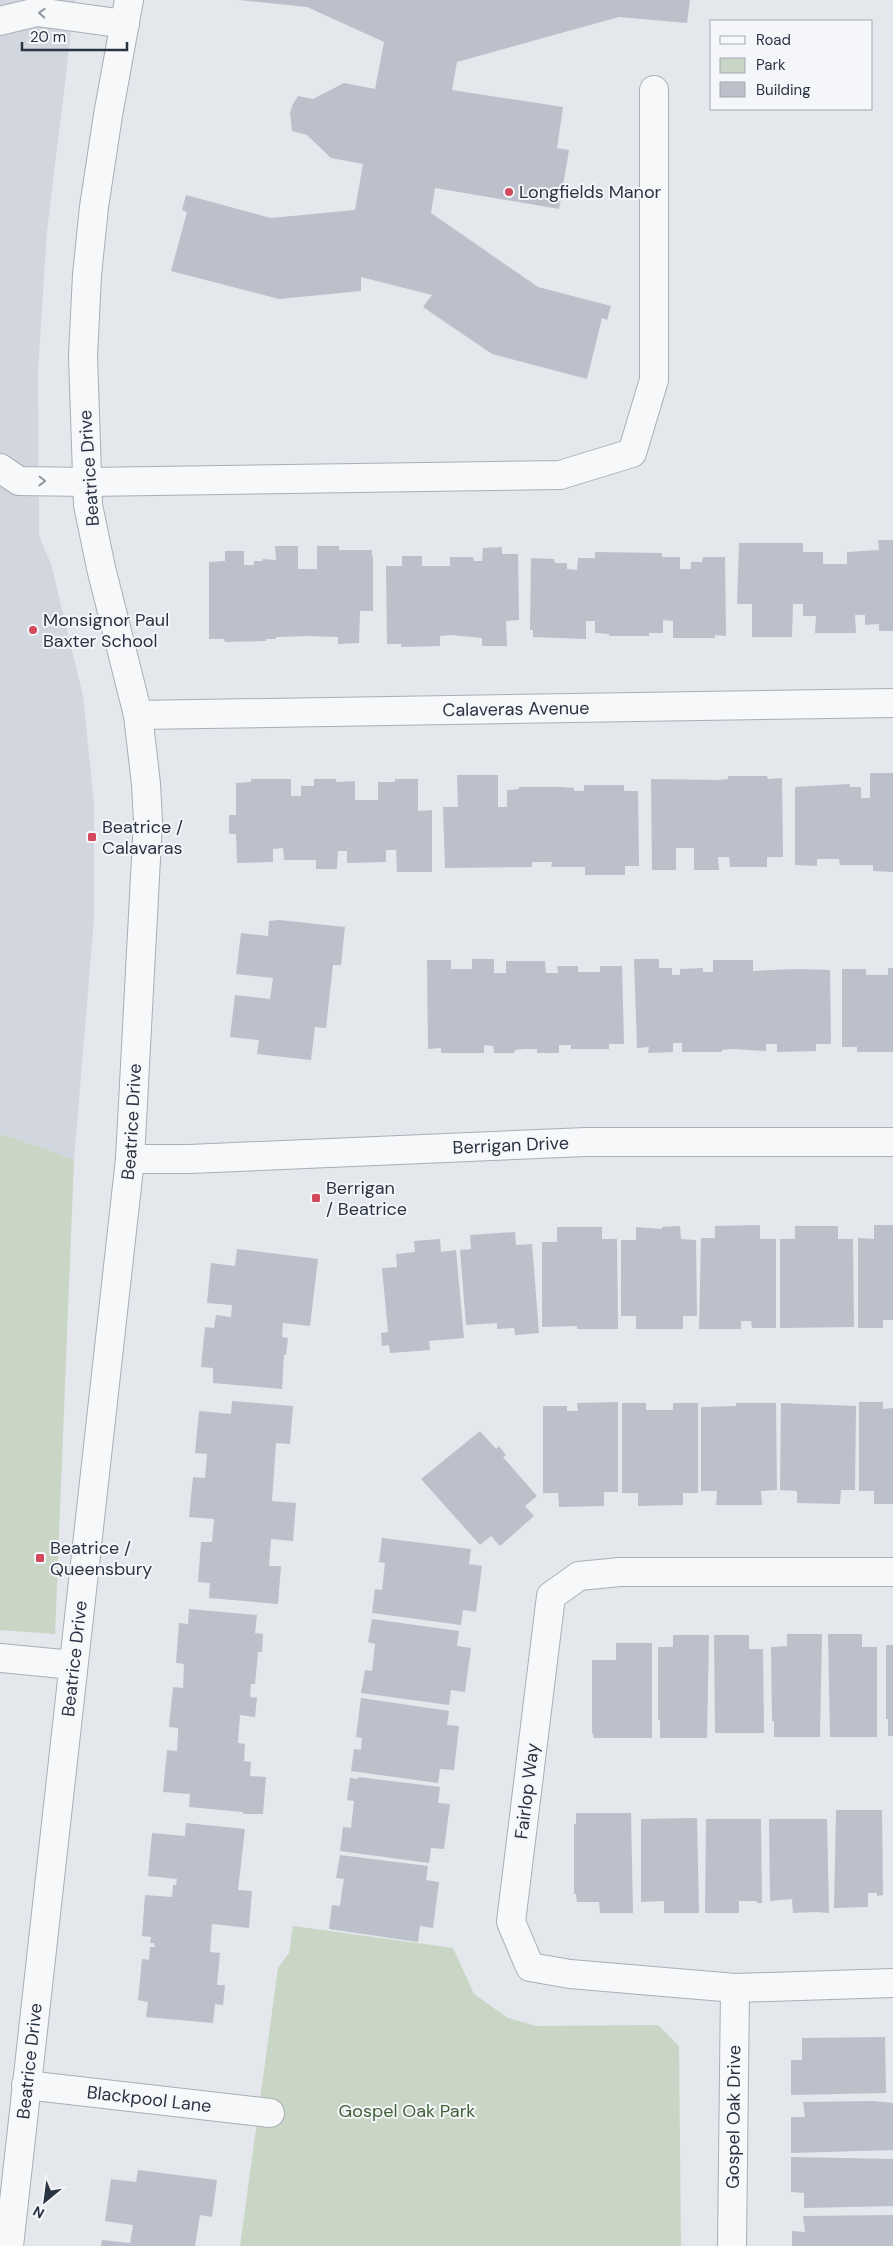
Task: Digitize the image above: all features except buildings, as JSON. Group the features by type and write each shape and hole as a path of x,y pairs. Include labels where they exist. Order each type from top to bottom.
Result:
{"street":[{"path":"0,21 37,12 127,12"},
{"name":"Beatrice Drive","path":"9,2246 130,1159 148,821 138,715 101,568 88,505 83,355 87,275 106,124 127,12"},
{"path":"0,468 19,481 88,482 560,475 632,453 654,380 654,90"},
{"name":"Calaveras Avenue","path":"138,715 893,703"},
{"name":"Berrigan Drive","path":"130,1159 189,1159 586,1142 893,1142"},
{"name":"Fairlop Way","path":"893,1572 620,1572 579,1576 551,1596 511,1922 530,1967 570,1974 735,1988 893,1984"},
{"path":"0,1658 73,1665"},
{"name":"Gospel Oak Drive","path":"732,2246 735,1988"},
{"name":"Blackpool Lane","path":"26,2085 270,2113"}],"shaded area":[{"name":"Monsignor Paul Baxter School","path":"0,0 75,0 47,231 38,371 39,536 51,564 83,696 94,803 94,919 74,1160 0,1134"}],"green space":[{"path":"0,1134 74,1160 55,1634 0,1630"},
{"name":"Gospel Oak Park","path":"293,1926 453,1948 474,1994 508,2018 536,2026 658,2025 679,2046 681,2246 240,2246 278,1968 289,1953"}],"place":[{"name":"Longfields Manor","path":"509,192"},
{"name":"Monsignor Paul Baxter School","path":"33,630"},
{"name":"Beatrice / Calavaras","path":"92,837"},
{"name":"Berrigan / Beatrice","path":"316,1198"},
{"name":"Beatrice / Queensbury","path":"40,1558"}]}
